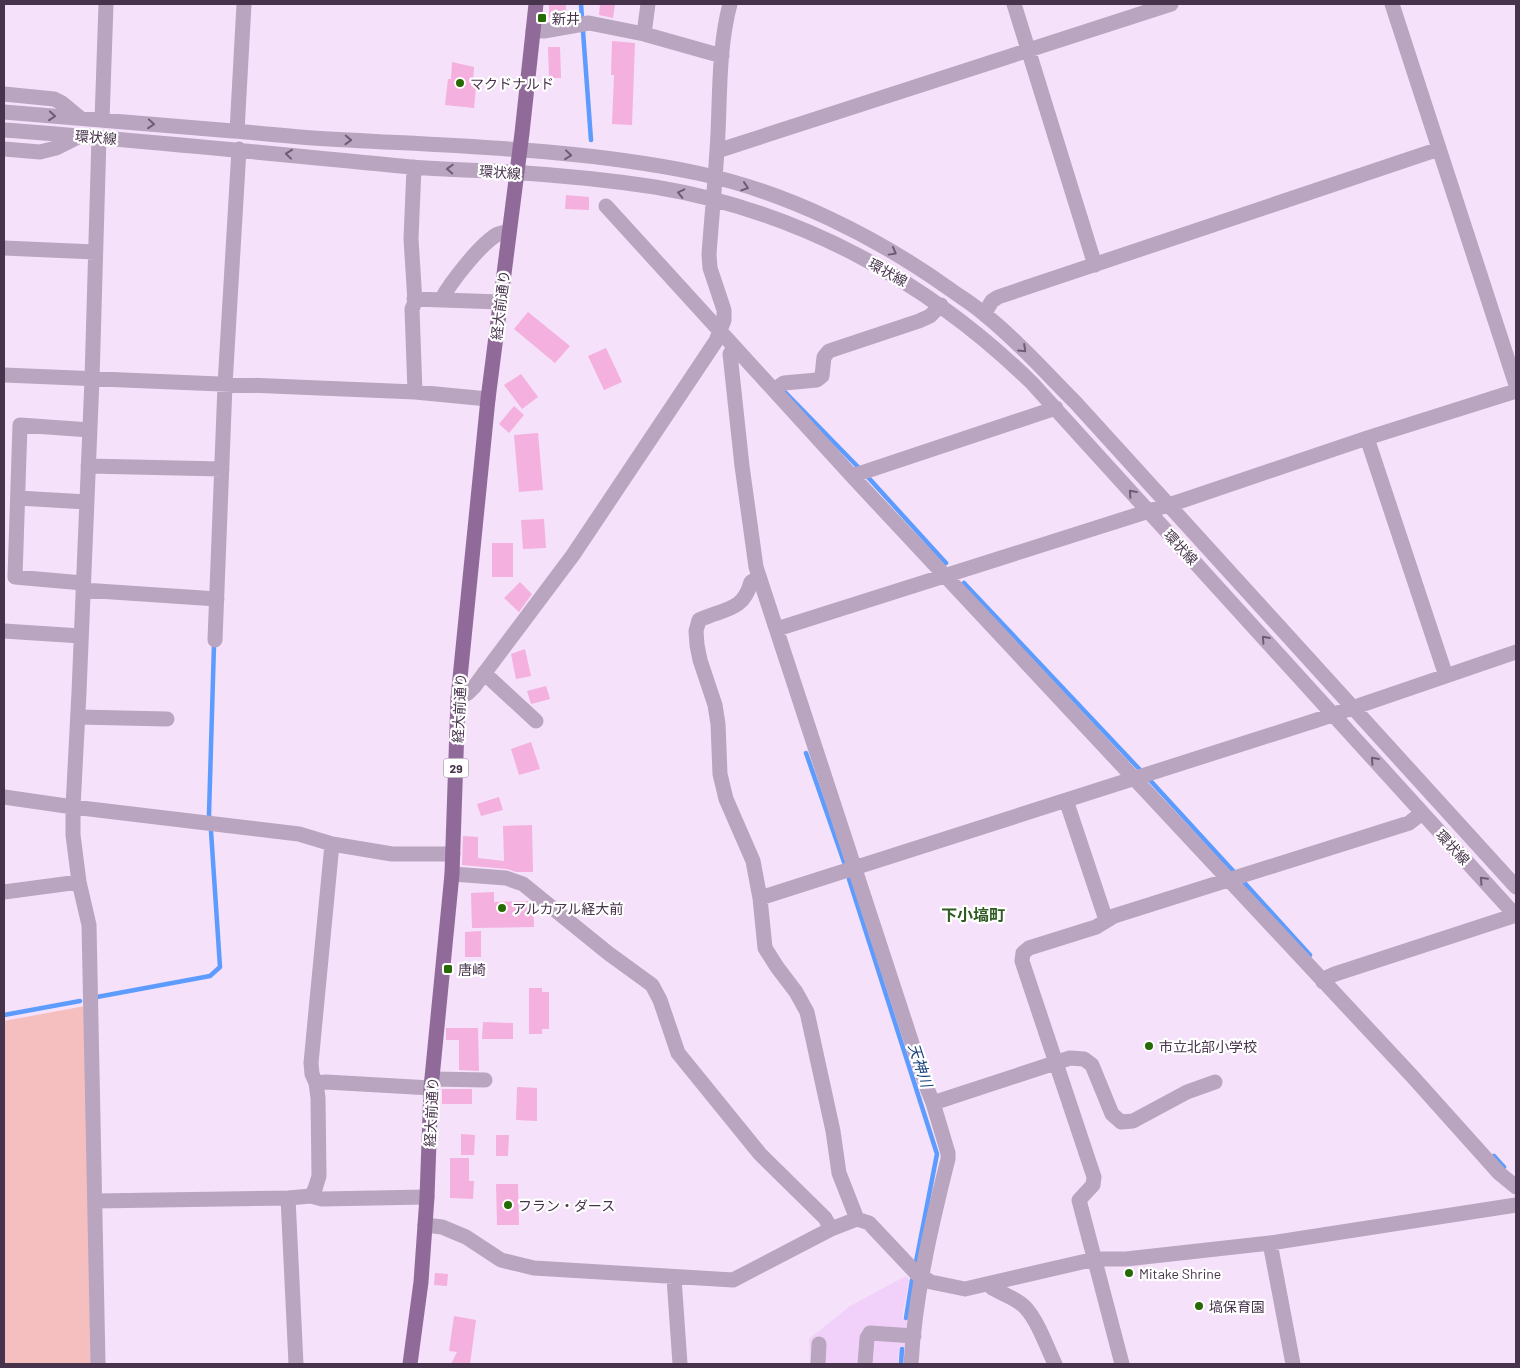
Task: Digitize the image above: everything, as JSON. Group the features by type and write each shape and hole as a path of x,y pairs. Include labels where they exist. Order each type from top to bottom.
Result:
{"main road":[{"name":"29","path":"516,172 536,4"},
{"name":"経大前通り","path":"410,1364 421,1282 432,1083 452,874 458,698 488,398 516,172"}],"street":[{"path":"102,120 106,4"},
{"path":"237,131 244,4"},
{"path":"644,34 648,4"},
{"path":"458,698 468,693 484,674 573,555 711,349 720,332 724,320 724,310 710,268 709,254 722,56 726,20 730,4"},
{"path":"1014,4 1095,265"},
{"path":"717,151 1172,4"},
{"path":"1392,4 1516,385"},
{"path":"533,31 544,31 590,23 644,34 722,56"},
{"path":"4,94 54,99 80,118"},
{"name":"環状線","path":"4,112 313,138 520,150 620,160 696,172 714,177 786,200 861,235 900,256 984,314 1027,353 1075,402 1516,887"},
{"name":"環状線","path":"4,130 99,137 414,167 516,172 656,188 713,200 778,220 826,240 885,270 941,305 1005,357 1056,408 1516,915"},
{"path":"4,149 40,152 56,148 80,136"},
{"path":"98,1364 90,934 79,882 73,835 73,807 90,430 99,137"},
{"path":"984,314 992,301 998,297 1439,149"},
{"path":"215,640 225,385 239,150"},
{"path":"414,167 412,238 414,300 412,309 415,392"},
{"path":"606,206 852,476 1412,1076 1498,1173 1515,1182"},
{"path":"441,300 447,289 484,245 498,234 509,231"},
{"path":"4,248 95,252"},
{"path":"414,300 501,302"},
{"path":"774,390 784,383 818,380 822,376 824,357 829,351 919,321 930,316 941,305"},
{"path":"734,347 730,354 742,466 754,555 759,577 948,1153 922,1277 911,1364"},
{"path":"4,375 415,392 488,398"},
{"path":"777,629 1516,391"},
{"path":"852,476 1056,408"},
{"path":"90,430 20,425 15,577 83,587 216,599"},
{"path":"1367,438 1446,676"},
{"path":"88,466 222,468"},
{"path":"18,498 87,502"},
{"path":"759,577 751,582 745,599 738,606 700,620 696,631 700,660 715,705 718,724 720,774 726,800 752,861 760,898 765,948 776,967 796,992 807,1012 833,1131 839,1173 857,1218"},
{"path":"4,631 81,636"},
{"path":"760,898 1352,708 1516,652"},
{"path":"484,674 536,721"},
{"path":"78,717 167,719"},
{"path":"4,797 299,834 332,844 392,854 453,854"},
{"path":"1066,800 1107,919"},
{"path":"1122,1364 1079,1200 1093,1185 1094,1177 1022,961 1022,953 1029,948 1096,927 1107,919 1409,823 1422,813"},
{"path":"311,1196 319,1176 318,1098 311,1063 332,844"},
{"path":"452,874 506,878 523,884 652,985 660,1000 678,1053 760,1154 825,1218 831,1229"},
{"path":"4,892 79,882"},
{"path":"1323,982 1335,974 1516,915"},
{"path":"933,1103 1070,1058 1084,1058 1092,1065 1112,1114 1121,1122 1133,1121 1187,1092 1215,1082"},
{"path":"316,1083 432,1083 485,1080"},
{"path":"96,1200 288,1198 311,1196 322,1200 427,1197"},
{"path":"288,1198 296,1364"},
{"path":"425,1225 442,1227 466,1237 501,1260 534,1268 674,1278 733,1280 831,1229 857,1218 869,1223 917,1274 931,1282 966,1289 1094,1259 1126,1259 1270,1243 1516,1205"},
{"path":"1270,1243 1293,1364"},
{"path":"674,1278 680,1364"},
{"path":"990,1284 992,1288 1020,1303 1032,1316 1055,1364"},
{"path":"865,1364 867,1338 870,1333 914,1336"},
{"path":"818,1364 819,1344"}],"shaded area":[{"path":"85,1006 91,1364 4,1364 4,1021"},
{"path":"906,1276 909,1280 902,1318 908,1319 905,1347 899,1346 898,1364 810,1364 809,1339 850,1306"}],"building":[{"path":"549,4 566,4 566,18 549,18"},
{"path":"600,4 615,4 613,18 599,15"},
{"path":"612,41 635,43 632,125 612,124 614,75 611,75"},
{"path":"548,47 560,47 561,78 549,78"},
{"name":"マクドナルド","path":"452,62 474,67 473,86 476,87 474,108 445,105 448,79 451,79"},
{"path":"566,195 589,197 589,210 565,209"},
{"path":"528,312 570,346 555,363 514,329"},
{"path":"606,348 622,382 604,390 588,356"},
{"path":"521,374 538,397 522,409 504,385"},
{"path":"514,406 524,415 509,433 499,424"},
{"path":"538,433 543,490 519,492 514,435"},
{"path":"544,519 546,548 523,549 521,520"},
{"path":"492,543 513,543 513,577 492,577"},
{"path":"520,582 532,594 519,612 504,598"},
{"path":"525,649 531,676 516,679 511,654"},
{"path":"546,686 550,699 531,704 527,691"},
{"path":"531,742 540,769 519,775 511,749"},
{"path":"499,797 503,810 481,816 477,804"},
{"path":"532,825 533,872 516,872 507,869 462,865 463,836 478,837 478,858 504,861 503,826"},
{"name":"アルカアル経大前","path":"494,892 494,902 529,901 533,904 534,927 472,928 471,893"},
{"path":"481,931 481,957 465,957 465,932"},
{"path":"529,988 542,988 542,992 549,992 549,1029 542,1029 542,1034 529,1034"},
{"path":"483,1022 513,1023 513,1039 482,1039"},
{"path":"446,1028 478,1028 479,1071 459,1070 459,1040 446,1040"},
{"path":"517,1087 537,1088 537,1121 516,1120"},
{"path":"442,1089 472,1089 472,1104 442,1104"},
{"path":"461,1134 475,1135 474,1155 461,1155"},
{"path":"496,1135 509,1135 508,1156 496,1156"},
{"path":"450,1158 469,1158 469,1181 474,1181 473,1199 450,1198"},
{"name":"フラン・ダース","path":"496,1184 518,1184 519,1225 497,1225"},
{"path":"435,1273 448,1274 447,1286 434,1285"},
{"path":"454,1316 476,1320 470,1364 451,1364 457,1352 449,1351"}],"waterway":[{"path":"581,4 591,140"},
{"path":"782,389 860,469"},
{"path":"866,475 946,563"},
{"path":"964,583 1143,773"},
{"path":"97,997 210,976 220,967 209,814 214,645"},
{"name":"天神川","path":"806,753 844,862"},
{"path":"1148,778 1236,874"},
{"name":"天神川","path":"849,879 937,1154 916,1262"},
{"path":"1241,879 1310,955"},
{"path":"4,1015 80,1001"},
{"path":"1494,1156 1504,1167"},
{"name":"天神川","path":"906,1318 912,1280"},
{"name":"天神川","path":"901,1364 902,1349"}],"place":[{"name":"新井","path":"542,18"},
{"name":"マクドナルド","path":"460,83"},
{"name":"アルカアル経大前","path":"502,908"},
{"name":"唐崎","path":"448,969"},
{"name":"市立北部小学校","path":"1149,1046"},
{"name":"フラン・ダース","path":"508,1205"},
{"name":"Mitake Shrine","path":"1129,1273"},
{"name":"塙保育園","path":"1199,1306"}],"district":[{"name":"下小塙町","path":"973,914"}]}
